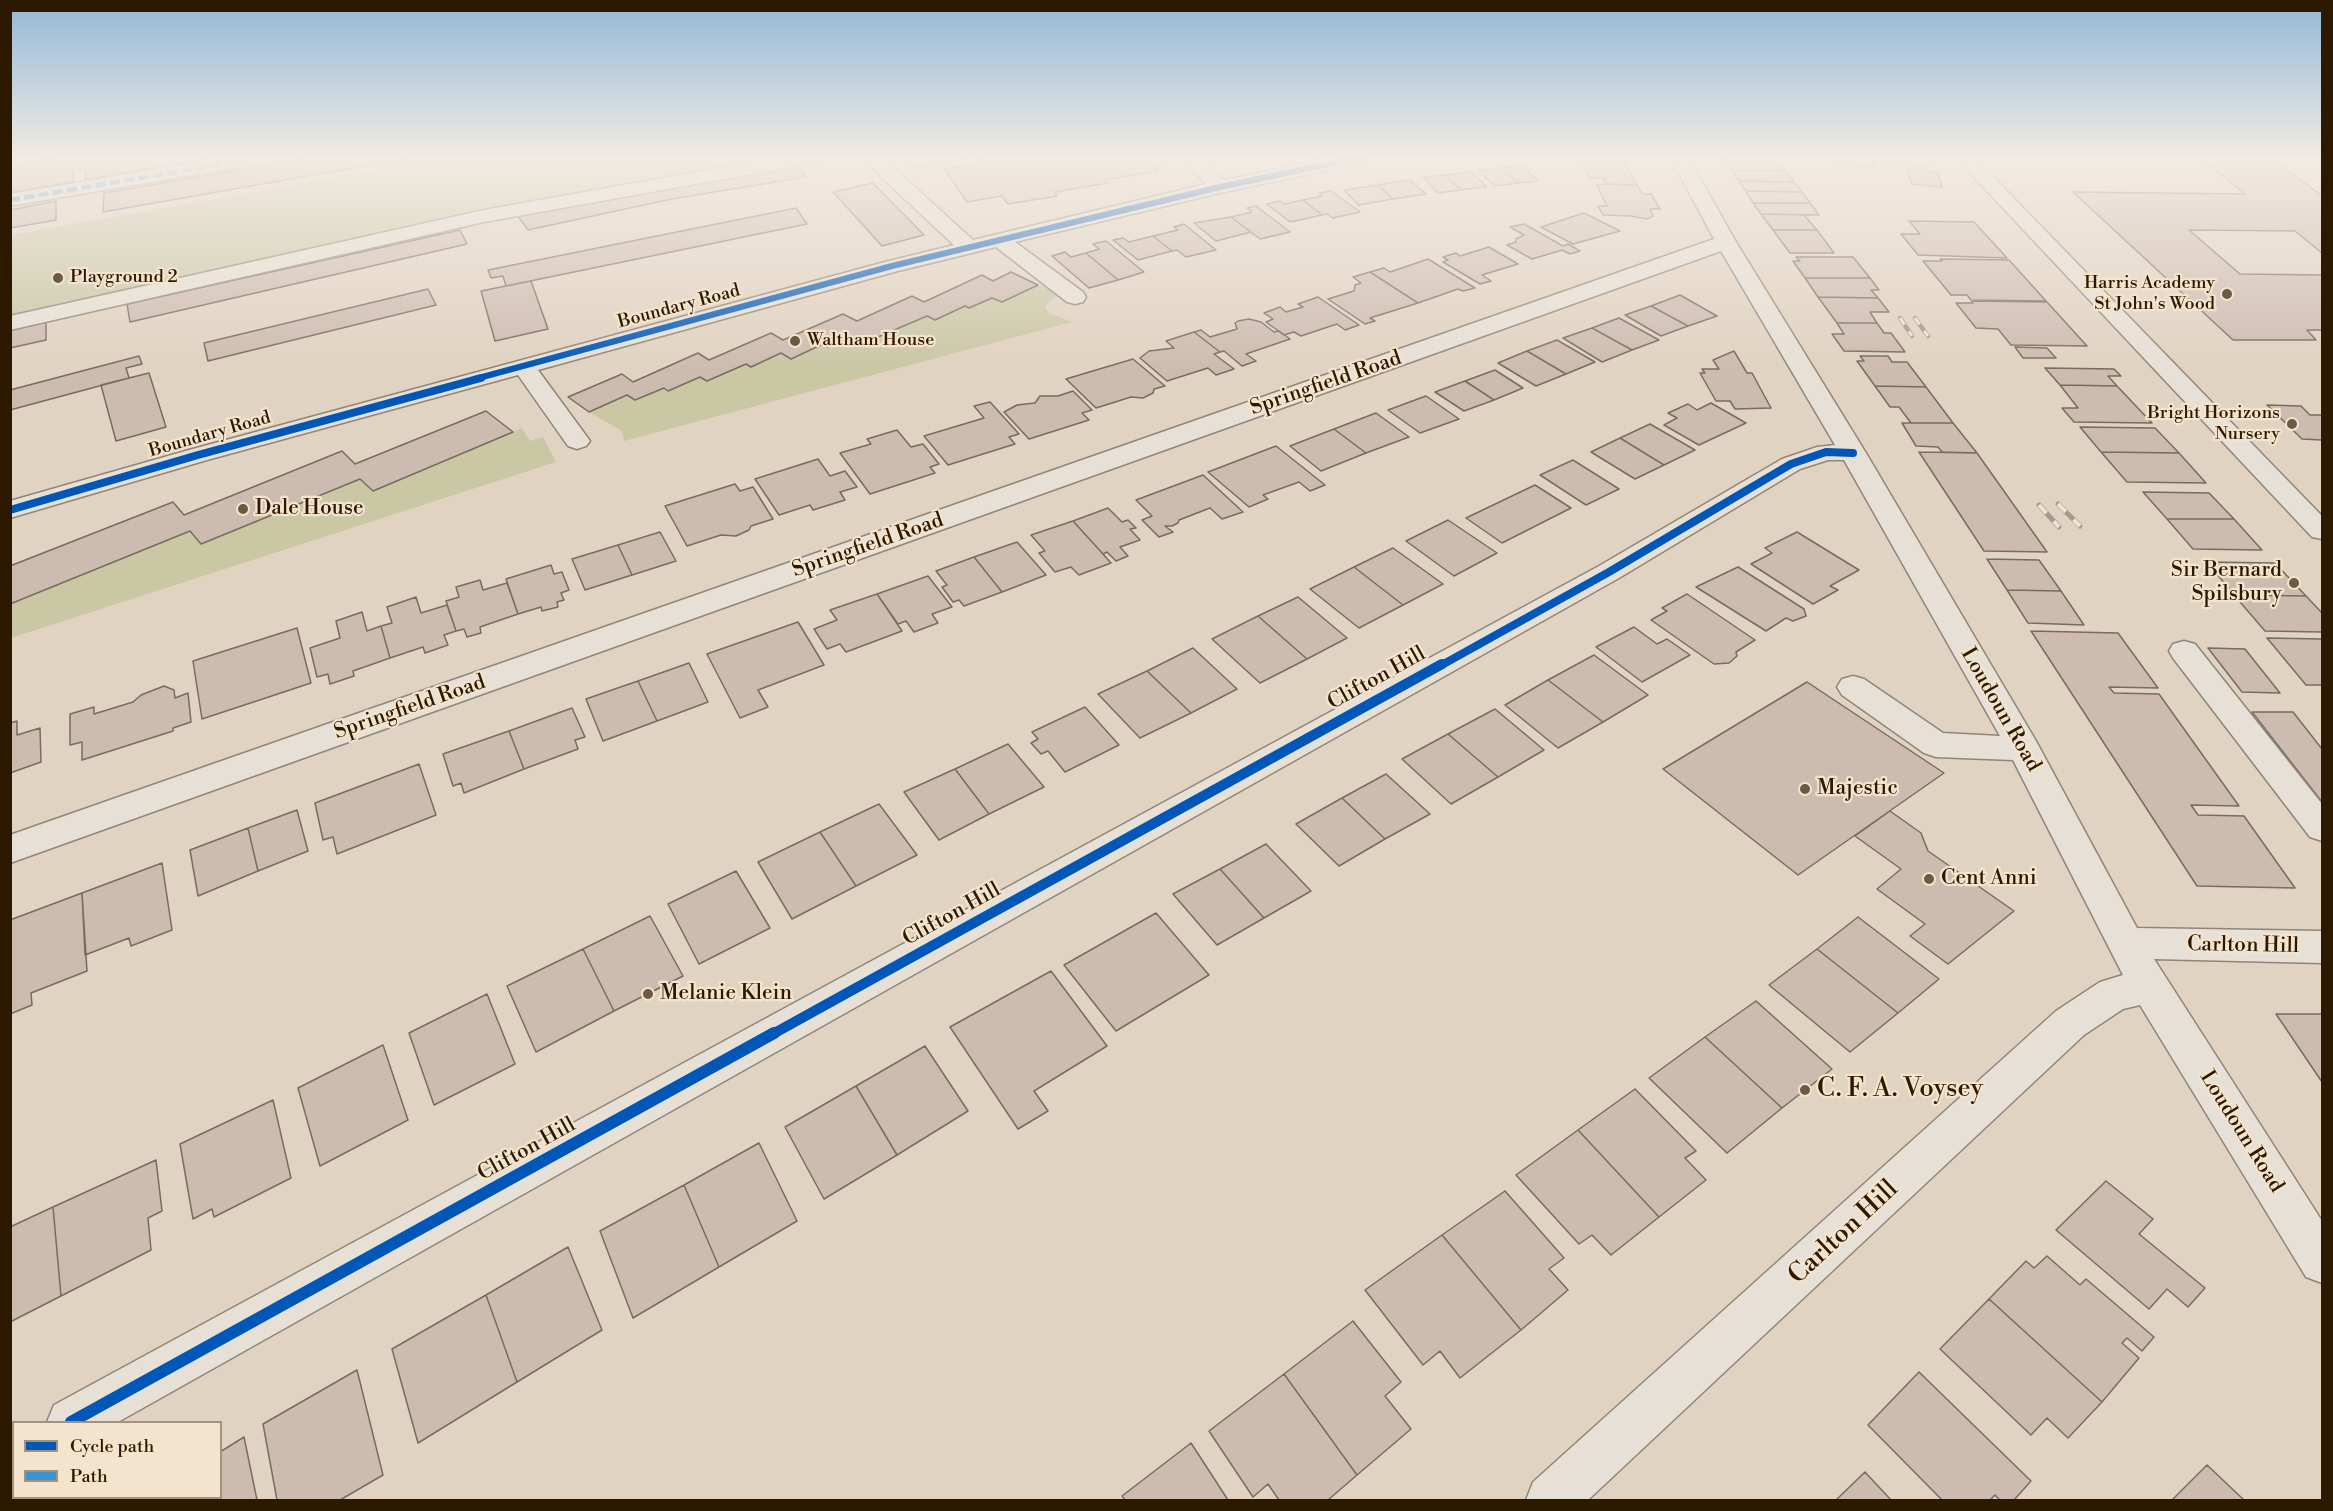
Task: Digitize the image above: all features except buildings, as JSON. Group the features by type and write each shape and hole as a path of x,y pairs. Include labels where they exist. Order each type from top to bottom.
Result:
{"street":[{"path":"10,323 433,228"},
{"path":"947,228 968,247"},
{"name":"Boundary Road","path":"10,510 198,455 523,366 968,247 1051,228"},
{"name":"Loudoun Road","path":"1718,228 2024,749 2149,987 2322,1261"},
{"path":"2031,228 2322,531"},
{"path":"999,240 1075,297"},
{"name":"Springfield Road","path":"10,849 1726,242"},
{"path":"523,366 577,441"},
{"name":"Clifton Hill","path":"73,1421 1609,572 1791,464 1826,452 1852,453"},
{"path":"2184,651 2322,828"},
{"path":"1852,687 1936,745 2024,749"},
{"name":"Carlton Hill","path":"2127,943 2322,947"},
{"name":"Carlton Hill","path":"1551,1500 2070,1023 2114,994 2149,987"}],"shaded area":[{"path":"53,228 447,228 11,318 11,235"},
{"path":"1038,285 1063,295 1053,298 1045,307 1049,313 1072,322 624,441 622,431 589,412 627,395 635,400 664,388 669,391 700,377 707,381 746,364 751,367 781,353 791,359 823,344 827,347 850,336 864,343 927,316 935,320 965,306 969,308 992,298 1002,302"},
{"path":"522,428 530,441 543,437 556,462 11,638 11,604 190,531 201,544 360,479 373,491"}],"railway":[{"path":"1900,318 1912,336"},
{"path":"1915,318 1928,336"},
{"path":"2058,504 2080,526"},
{"path":"2039,505 2059,527"}],"cycle path":[{"path":"10,510 198,455 892,266 1052,228"},
{"path":"73,1421 1609,572 1791,464 1826,452 1853,453"}],"place":[{"name":"Playground 2","path":"58,278"},
{"name":"Harris Academy St John's Wood","path":"2227,294"},
{"name":"Waltham House","path":"795,341"},
{"name":"Bright Horizons Nursery","path":"2292,424"},
{"name":"Dale House","path":"243,509"},
{"name":"Sir Bernard Spilsbury","path":"2294,583"},
{"name":"Majestic","path":"1805,789"},
{"name":"Cent Anni","path":"1929,879"},
{"name":"Melanie Klein","path":"648,994"},
{"name":"C. F. A. Voysey","path":"1805,1090"}]}
